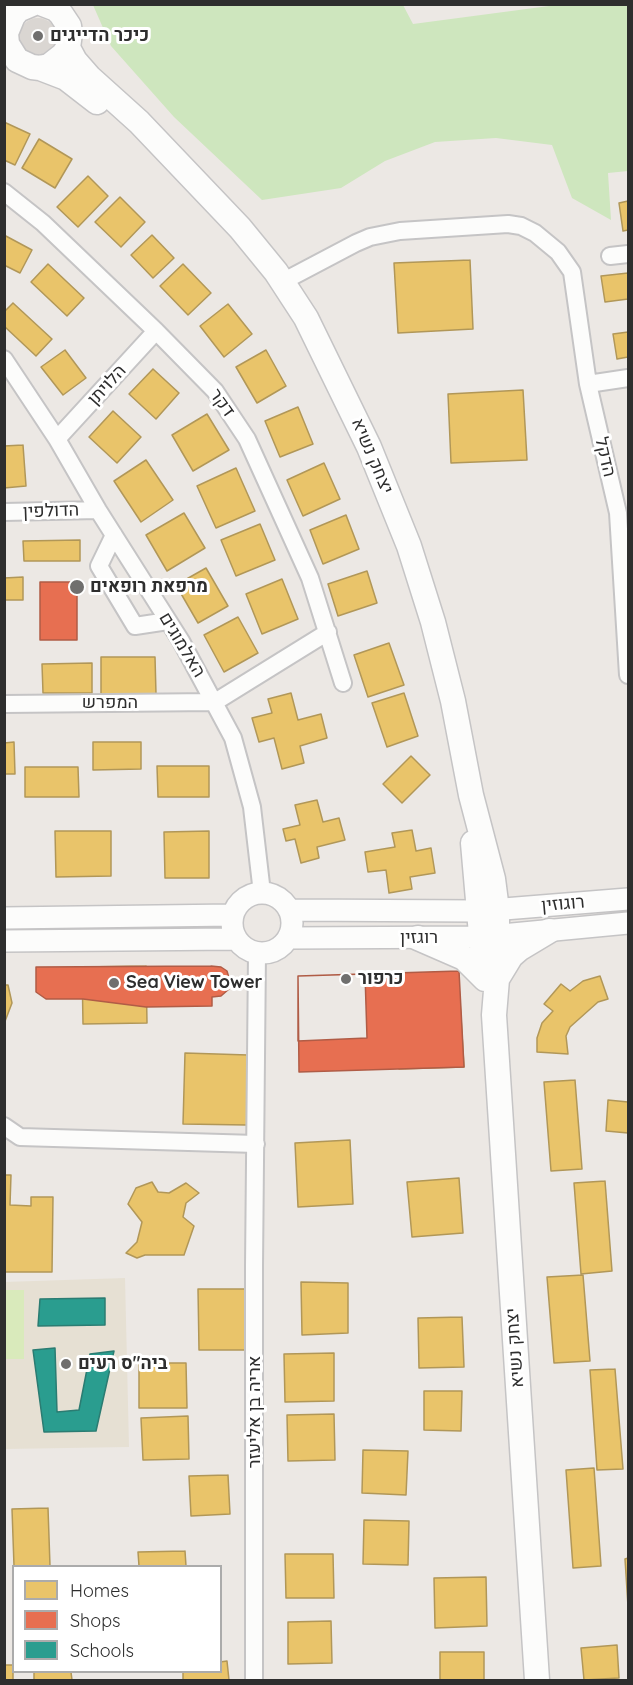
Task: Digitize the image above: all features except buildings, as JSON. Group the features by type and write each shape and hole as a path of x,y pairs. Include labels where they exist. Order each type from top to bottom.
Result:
{"main road":[{"path":"40,68 57,62 68,48 70,41 69,26 66,20 51,6"},
{"path":"8,53 6,33 17,13"},
{"name":"יצחק נשיא","path":"68,48 75,61 89,77 179,163 240,228 282,282 306,318 369,447 410,546 433,622 453,702 471,795 473,862 488,911 537,1680"},
{"name":"יצחק נשיא","path":"8,53 24,64 66,78 104,109 179,163"},
{"path":"418,938 464,958 491,979 519,949 549,931"}],"street":[{"name":"דקר","path":"4,192 43,223 215,391 247,439 310,578 343,683"},
{"name":"דקר","path":"4,205 43,223"},
{"name":"הדקל","path":"282,282 347,247 386,233 508,224 536,232 567,262 573,272 588,384 623,513 628,675"},
{"path":"610,256 628,254"},
{"name":"הלויתן","path":"57,439 156,331"},
{"name":"האלמוגים","path":"4,359 57,439 98,510 168,621 233,738 252,807 262,893"},
{"path":"588,384 628,378"},
{"name":"הדולפין","path":"4,512 98,510"},
{"path":"114,535 99,566 135,626 168,621"},
{"path":"215,702 328,632"},
{"name":"המפרש","path":"4,704 215,702"},
{"path":"262,893 278,898 289,910 292,929 288,938 275,950 257,953 236,939 233,931 233,915 237,906 244,899 262,893"},
{"name":"רוגוזין","path":"488,911 628,899"},
{"name":"רוגזין","path":"289,910 488,911"},
{"path":"4,918 233,915"},
{"name":"רוגוזין","path":"549,931 628,923"},
{"name":"רוגזין","path":"288,938 418,938 549,931"},
{"path":"4,941 236,939"},
{"name":"אריה בן אליעזר","path":"254,1680 257,953"},
{"path":"4,1126 20,1137 256,1144"}],"shaded area":[{"name":"כיכר הדייגים","path":"38,18 51,24 57,37 51,50 38,56 25,50 19,37 25,24"},
{"name":"ביה\"ס רעים","path":"125,1278 129,1447 5,1449 4,1282"}],"green space":[{"path":"93,5 403,5 413,24 549,5 628,5 628,171 608,173 611,220 572,198 552,145 496,138 435,142 385,161 341,188 262,200 174,117 111,46"},
{"path":"5,1290 24,1290 24,1359 5,1359"}],"place":[{"name":"כיכר הדייגים","path":"38,36"},
{"name":"מרפאת רופאים","path":"77,587"},
{"name":"כרפור","path":"346,979"},
{"name":"Sea View Tower","path":"114,983"},
{"name":"ביה\"ס רעים","path":"66,1364"}]}
